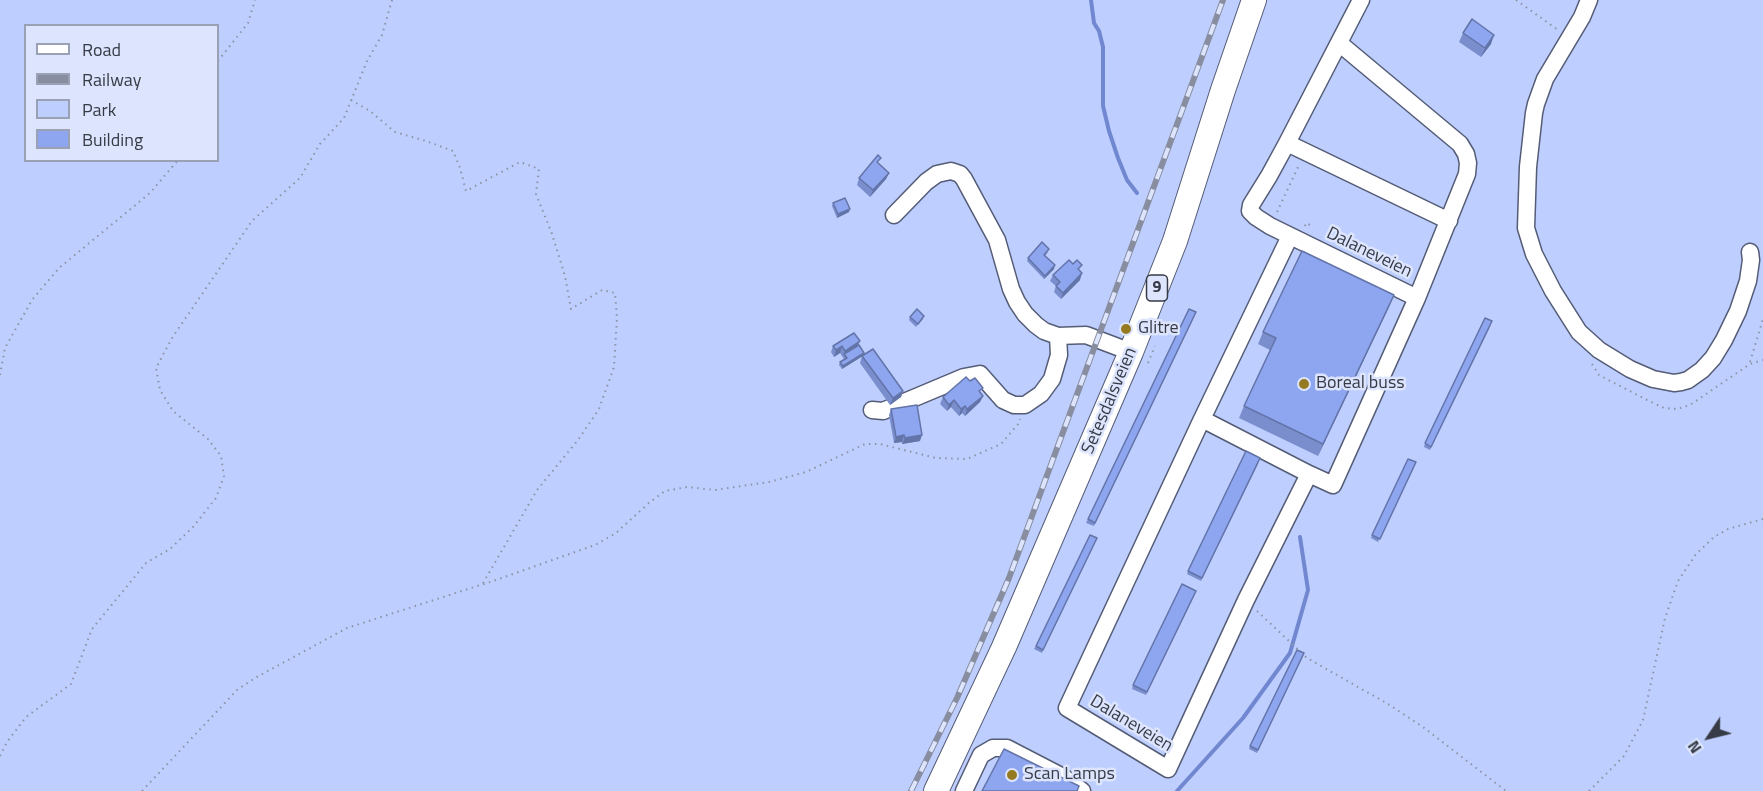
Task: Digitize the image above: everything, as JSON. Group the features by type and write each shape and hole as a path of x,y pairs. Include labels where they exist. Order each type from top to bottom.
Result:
{"highway":[{"name":"Setesdalsveien","path":"936,791 1004,646 1131,352 1175,241 1222,90 1254,0"}],"lane":[{"name":"Dalaneveien","path":"1202,419 1332,485 1417,298 1270,226 1250,211 1251,205 1287,143 1361,0"},
{"path":"1589,0 1545,79 1536,104 1528,166 1527,228 1534,254 1545,277 1580,332 1599,350 1630,369 1663,382 1674,383 1688,380 1707,365 1732,326 1748,281 1750,252"},
{"path":"1339,43 1460,144 1466,154 1467,174 1417,298"},
{"path":"1287,143 1449,221"},
{"path":"894,215 940,172 951,171 960,174 997,240 1011,289 1025,314 1044,331 1058,336 1086,335 1131,352"},
{"name":"Dalaneveien","path":"1290,236 1067,708 1168,769 1246,600 1309,474"},
{"path":"872,410 883,411 964,377 980,374 1003,400 1014,405 1025,405 1041,394 1052,379 1059,355 1058,336"},
{"path":"964,791 981,755 993,748 1007,748 1063,777 1082,791"}],"path":[{"path":"219,60 248,23 255,0"},
{"path":"0,756 6,742 26,717 71,684 92,629 146,563 170,549 193,527 216,498 224,476 221,456 208,439 173,411 160,390 156,368 172,338 252,221 300,178 320,144 344,118 367,61 382,35 392,0"},
{"path":"1516,0 1569,38"},
{"path":"351,100 370,111 395,132 453,151 466,191 520,162 539,169 536,194 566,276 571,309 602,290 615,293 617,318 614,367 599,409 578,440 537,490 482,585"},
{"path":"1270,226 1306,152"},
{"path":"0,375 5,348 32,300 59,268 150,193 176,162"},
{"path":"1763,319 1750,364 1763,360"},
{"path":"142,791 237,690 347,628 595,546 616,533 665,491 687,487 715,490 769,482 806,472 865,444 880,444 936,458 967,459 1000,444 1019,423 1025,405"},
{"path":"1589,791 1624,756 1643,720 1665,618 1678,582 1696,554 1714,537 1728,529 1763,519"},
{"path":"1246,600 1307,658 1388,704 1423,727 1506,791"}],"green space":[{"path":"0,0 1763,0 1763,791 0,791"}],"building":[{"path":"1472,19 1494,35 1485,48 1463,33"},
{"path":"878,155 881,158 877,162 889,173 873,190 859,178"},
{"path":"845,198 850,209 838,214 833,203"},
{"path":"1042,242 1049,249 1044,255 1055,265 1045,276 1028,258"},
{"name":"Boreal buss","path":"1302,251 1394,295 1323,444 1244,406 1276,338 1263,332"},
{"path":"1069,260 1073,264 1077,260 1082,265 1078,269 1082,273 1063,293 1056,286 1060,282 1053,275"},
{"path":"917,309 924,316 918,324 910,317"},
{"path":"1189,309 1196,312 1095,523 1088,519"},
{"path":"1485,318 1492,321 1431,447 1425,443"},
{"path":"854,333 860,341 845,351 842,346 836,350 833,346"},
{"path":"859,345 864,353 843,366 840,362 847,358 844,354"},
{"path":"873,349 903,391 893,398 862,356"},
{"path":"966,377 970,381 975,378 983,388 979,391 983,396 967,409 965,406 961,409 954,400 949,405 943,397"},
{"path":"917,405 922,435 896,437 891,409"},
{"path":"1246,451 1260,458 1202,578 1188,571"},
{"path":"1408,459 1416,462 1380,539 1372,535"},
{"path":"1090,535 1097,538 1043,650 1036,646"},
{"path":"1182,584 1196,591 1147,692 1133,685"},
{"path":"1297,650 1304,653 1258,750 1250,746"},
{"name":"Scan Lamps","path":"1004,749 1079,786 1077,791 982,791"}],"waterway":[{"path":"1091,0 1094,23 1099,31 1103,47 1103,106 1118,158 1127,180 1137,193"},
{"path":"1177,791 1243,718 1290,653 1308,590 1300,537"}],"railway":[{"path":"911,791 957,698 1009,578 1223,0"}],"place":[{"name":"Glitre","path":"1126,329"},
{"name":"Boreal buss","path":"1304,384"},
{"name":"Scan Lamps","path":"1012,775"}]}
